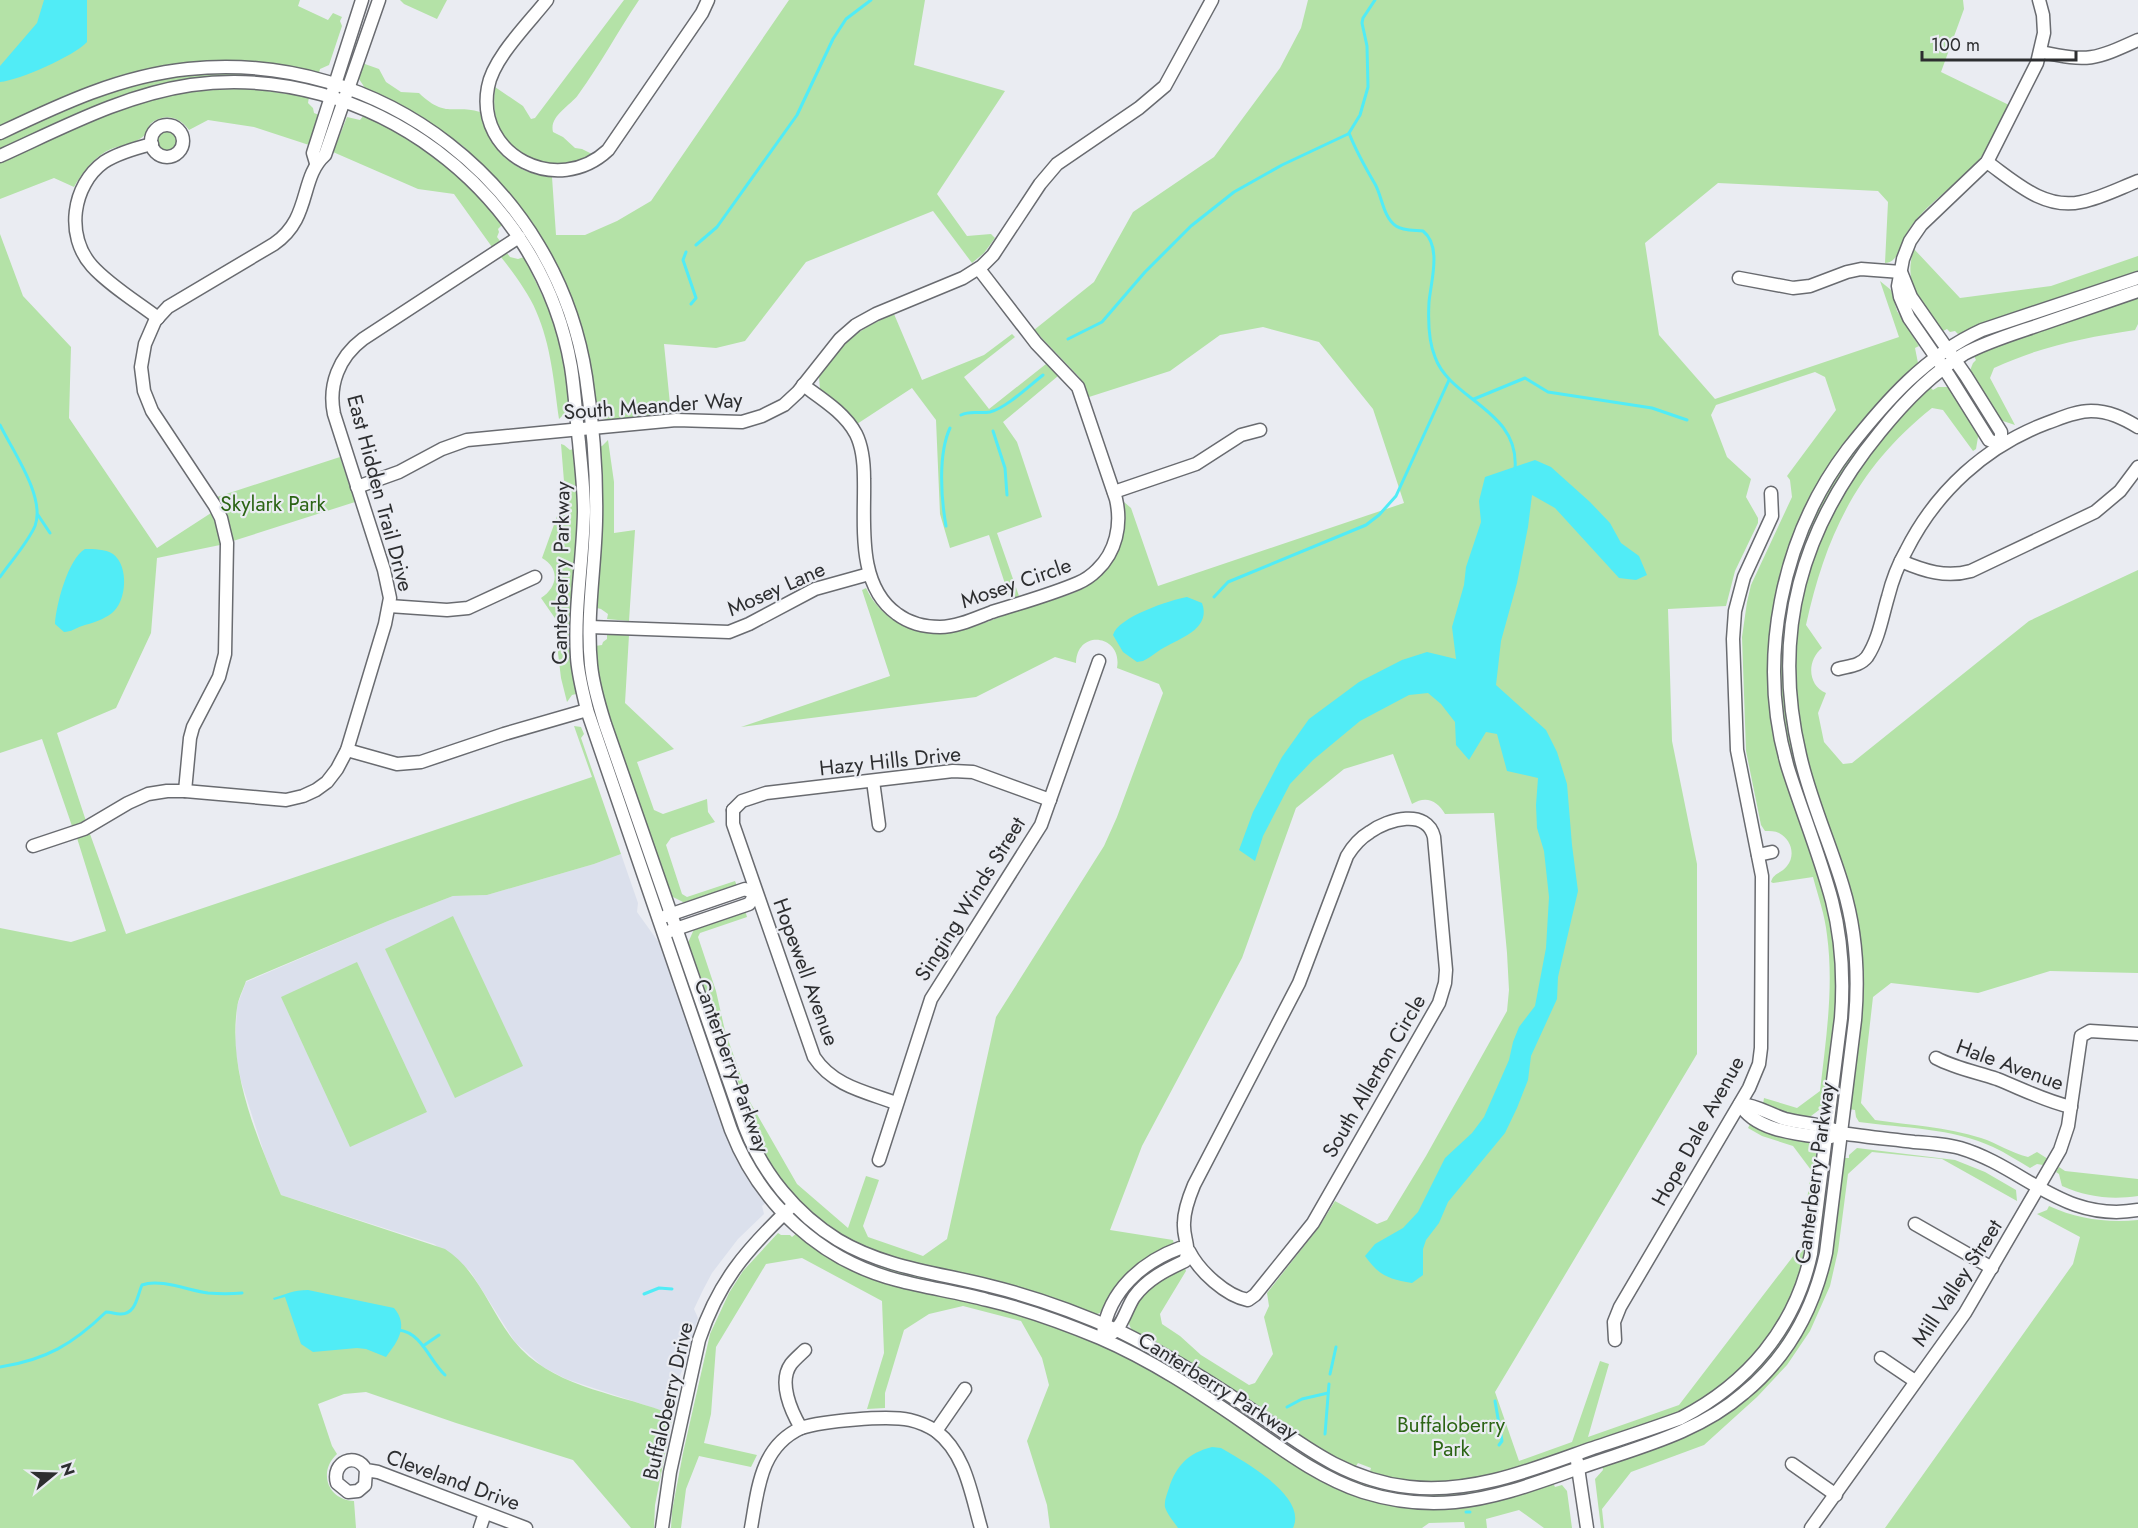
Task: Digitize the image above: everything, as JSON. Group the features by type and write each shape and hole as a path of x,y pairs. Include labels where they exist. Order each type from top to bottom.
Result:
{"street":[{"path":"316,163 313,153 362,0"},
{"path":"185,791 193,727 219,677 224,660 227,543 221,518 215,506 152,411 141,376 143,351 147,336 158,318 181,298 284,236 299,216 316,163 325,155 379,0"},
{"path":"547,0 498,61 489,80 487,96 490,122 500,142 518,159 542,169 557,171 576,169 595,160 608,150 702,13 708,0"},
{"name":"South Meander Way","path":"357,487 399,472 442,449 467,440 676,420 749,421 784,405 840,339 856,325 979,269 993,255 1040,184 1057,164 1139,108 1165,86 1178,66 1212,0"},
{"path":"2001,445 1989,440 1944,368 1909,318 1898,286 1906,250 1917,230 1987,162 2041,52 2044,21 2039,0"},
{"path":"2041,52 2088,59 2104,55 2138,40"},
{"name":"Canterberry Parkway","path":"0,133 97,90 135,78 173,71 217,68 284,72 334,84 346,95 399,125 441,153 484,192 519,237 545,284 563,331 571,366 584,502 577,651 586,710 736,1144 756,1180 783,1214 820,1245 861,1268 897,1280 1014,1307 1103,1339 1184,1382 1307,1466 1335,1481 1369,1494 1415,1502 1457,1502 1495,1495 1672,1436 1703,1422 1745,1393 1779,1357 1804,1318 1819,1281 1829,1234 1856,1014 1855,953 1850,918 1795,735 1789,674 1793,613 1808,554 1823,516 1862,454 1898,410 1927,381 1974,349 2138,291"},
{"name":"Canterberry Parkway","path":"0,156 114,105 148,94 210,84 250,83 295,88 330,97 346,95 390,106 442,138 484,175 520,217 543,251 568,306 582,355 591,429 596,512 590,627 591,667 597,700 749,1137 769,1174 794,1204 825,1231 873,1257 898,1266 1022,1295 1117,1330 1183,1365 1325,1460 1371,1479 1419,1488 1464,1487 1497,1480 1693,1412 1736,1382 1765,1353 1793,1308 1806,1277 1815,1233 1841,1011 1841,958 1832,901 1788,767 1781,738 1775,682 1778,620 1794,553 1811,510 1854,442 1893,396 1935,356 1987,328 2138,278"},
{"path":"152,144 112,157 93,173 81,191 75,223 80,244 92,265 158,318"},
{"path":"1987,162 2028,192 2042,199 2061,203 2089,200 2138,181"},
{"name":"East Hidden Trail Drive","path":"33,846 84,829 148,794 185,791 276,800 297,798 316,790 331,778 347,750 389,606 386,578 333,409 333,384 342,362 363,339 519,237"},
{"name":"Mosey Circle","path":"803,385 843,416 858,439 863,460 869,574 877,593 889,608 906,620 929,627 946,627 1086,579 1098,569 1110,553 1117,536 1119,520 1114,492 1078,387 1036,343 979,269"},
{"path":"1739,278 1793,288 1810,286 1861,269 1901,272"},
{"path":"1901,272 1911,297 2001,432 2001,445"},
{"path":"1838,669 1859,664 1866,657 1878,633 1890,588 1914,535 1936,502 1963,475 2001,445 2039,426 2072,414 2086,412 2113,414 2138,427"},
{"path":"1114,492 1196,464 1241,435 1260,430"},
{"path":"1901,561 1934,573 1953,574 1971,571 2095,512 2120,491 2138,467"},
{"name":"Hope Dale Avenue","path":"1615,1340 1614,1322 1620,1307 1740,1104 1756,1074 1761,1055 1762,876 1736,745 1733,623 1744,577 1771,521 1771,493"},
{"name":"Mosey Lane","path":"590,627 729,632 815,589 869,574"},
{"path":"389,606 441,610 468,608 535,577"},
{"name":"Singing Winds Street","path":"879,1160 931,999 1037,832 1099,661"},
{"path":"347,750 393,763 421,762 586,710"},
{"name":"Hazy Hills Drive","path":"728,808 758,795 948,771 969,772 1050,800"},
{"path":"873,781 879,825"},
{"name":"Hopewell Avenue","path":"728,808 808,1043 818,1062 834,1078 845,1085 896,1103"},
{"name":"South Allerton Circle","path":"1416,818 1424,820 1434,837 1445,961 1445,983 1439,1003 1310,1228 1255,1295 1248,1300 1244,1299 1214,1281 1201,1269 1189,1251 1185,1239 1184,1223 1186,1207 1194,1185 1299,983 1347,856 1358,841 1376,828 1403,820 1416,818"},
{"path":"1758,855 1772,852"},
{"path":"658,919 745,889 756,894 749,904 663,933"},
{"name":"Mill Valley Street","path":"1811,1528 1965,1313 2064,1143 2081,1036 2090,1031 2138,1034"},
{"name":"Hale Avenue","path":"1936,1058 1957,1068 1989,1077 2046,1100 2071,1107"},
{"path":"1740,1104 1752,1104 1779,1117 1827,1132 1956,1147 1978,1155 2060,1200 2087,1208 2116,1212 2138,1210"},
{"name":"Buffaloberry Drive","path":"662,1528 670,1472 699,1340 706,1319 716,1296 745,1254 794,1204"},
{"path":"1916,1224 1992,1268"},
{"path":"1180,1248 1189,1251 1185,1261 1157,1275 1139,1292 1117,1330 1103,1339 1104,1325 1119,1293 1143,1267 1160,1256 1180,1248"},
{"path":"801,1428 790,1406 786,1378 791,1364 806,1350"},
{"path":"1881,1358 1915,1381"},
{"path":"936,1431 965,1389"},
{"path":"751,1528 758,1488 768,1457 782,1441 801,1428 831,1422 900,1419 917,1422 936,1431 947,1440 960,1459 981,1528"},
{"path":"1575,1454 1587,1528"},
{"path":"1792,1464 1836,1495"},
{"name":"Cleveland Drive","path":"366,1470 378,1472 526,1528"},
{"path":"480,1528 485,1513"}],"shaded area":[{"path":"621,854 638,903 637,912 665,951 767,1202 762,1206 764,1214 738,1239 712,1273 703,1290 694,1309 698,1318 683,1368 680,1376 673,1381 663,1411 566,1379 543,1367 515,1342 470,1271 434,1244 281,1195 265,1156 241,1081 235,1048 237,1006 246,982 388,921 453,896 487,895"}],"green space":[{"path":"0,0 300,0 298,6 328,20 333,13 342,17 340,21 342,26 329,65 320,69 319,73 264,65 209,62 154,68 101,82 0,126"},
{"path":"400,0 447,0 437,19"},
{"path":"624,0 639,0 586,84 554,121 553,132 563,137 575,148 592,154 569,163 545,163 533,160 512,147 504,137 496,119 495,87 523,106 531,119 535,118"},
{"path":"789,0 925,0 914,65 1005,91 937,194 967,236 991,234 995,238 984,253 972,263 933,211 806,262 745,341 716,348 664,344 671,414 606,421 595,410 591,373 578,315 562,277 533,223 497,179 463,146 419,115 365,88 359,79 362,63 379,69 386,82 401,92 419,93 436,106 443,108 480,112 489,137 504,157 526,171 552,177 556,235 585,235 617,221 651,201"},
{"name":"Buffaloberry Park","path":"1308,0 1963,0 1964,9 1941,72 2009,105 1982,156 1915,221 1897,256 1890,262 1885,263 1888,202 1878,191 1718,183 1645,243 1659,335 1715,399 1899,337 1880,281 1891,290 1897,311 1919,346 1915,348 1918,363 1895,388 1792,543 1771,695 1833,927 1838,998 1827,1107 1823,1107 1810,1119 1795,1117 1763,1104 1764,1098 1797,1108 1820,1091 1830,974 1825,920 1813,877 1771,882 1790,862 1792,852 1787,839 1776,832 1765,831 1761,825 1746,751 1742,637 1751,585 1792,497 1790,480 1787,476 1836,410 1825,377 1815,372 1716,405 1711,415 1727,457 1751,479 1746,497 1758,518 1758,523 1735,571 1726,606 1668,609 1672,741 1697,864 1697,1054 1495,1392 1519,1461 1572,1442 1600,1361 1609,1364 1588,1437 1679,1405 1801,1246 1811,1170 1793,1146 1762,1136 1748,1128 1751,1122 1807,1140 1820,1156 1807,1258 1779,1326 1730,1382 1682,1412 1507,1473 1479,1480 1420,1484 1369,1474 1371,1468 1358,1463 1354,1469 1338,1462 1133,1333 1129,1324 1136,1305 1150,1288 1166,1276 1185,1268 1186,1271 1160,1314 1162,1324 1180,1336 1201,1355 1249,1385 1255,1383 1273,1354 1264,1317 1269,1306 1267,1293 1319,1227 1335,1201 1377,1224 1387,1220 1426,1156 1507,1011 1509,990 1507,953 1494,813 1445,814 1431,801 1422,800 1412,804 1393,754 1344,769 1296,808 1242,958 1142,1146 1110,1230 1173,1240 1174,1244 1144,1260 1132,1270 1103,1311 1096,1315 872,1251 827,1227 806,1210 774,1172 742,1107 745,1102 721,1033 715,1028 687,945 695,927 745,910 747,917 700,933 698,937 716,991 725,1031 750,1102 797,1184 848,1228 866,1176 879,1180 863,1226 868,1237 923,1256 947,1239 996,1017 1104,846 1163,693 1159,684 1117,668 1117,657 1113,648 1099,640 1091,640 1084,644 1078,652 1076,663 1055,657 976,697 741,727 890,676 862,590 866,588 880,609 900,624 924,632 949,633 1069,595 1095,581 1112,562 1118,551 1125,527 1124,502 1131,508 1158,586 1404,503 1373,409 1319,342 1263,327 1220,335 1170,371 1089,397 1079,377 1034,330 1094,282 1133,212 1214,157 1280,68 1301,28"},
{"path":"245,72 267,76 190,82 0,153 0,138 78,101 168,76"},
{"path":"253,89 309,97 308,103 314,113 319,115 309,145 254,127 208,120 189,130 176,119 165,117 150,124 148,131 138,140 105,152 87,168 74,187 54,178 0,199 0,163 102,116 144,101 188,92"},
{"path":"364,115 393,129 423,148 464,180 502,225 498,229 497,237 500,241 492,247 454,194 418,189 333,152 347,117 360,120"},
{"path":"167,128 172,129 178,135 178,145 172,151 167,152 162,151 156,145 155,140 156,135 162,129"},
{"path":"0,234 23,296 71,347 69,418 157,548 211,513 220,535 220,545 157,558 151,633 116,708 57,733 86,821 72,826 42,739 0,753"},
{"path":"1914,249 1960,298 2051,286 2138,256 2138,272 1960,336 1955,331 1950,332 1947,329 1941,332 1921,303 1910,273"},
{"path":"507,253 510,257 518,259 524,257 551,314 564,360 570,412 566,412 559,419 551,364 541,324 529,297 501,257"},
{"path":"2138,296 2138,324 2135,330 2063,344 1994,368 1990,378 2015,425 2003,421 2000,423 1969,373 1976,360 1973,354"},
{"path":"894,314 922,380 984,355 1012,334 1015,337 964,377 989,409 1046,364 1058,376 1003,422 1017,442 1042,517 997,533 1019,596 1010,599 989,535 950,548 940,514 936,420 912,388 857,424 850,414 820,390 819,377 843,346 868,327"},
{"path":"1928,385 1933,390 1938,387 1951,387 1981,435 1978,437 1976,449 1973,451 1943,410 1932,408 1906,431 1884,454 1849,504 1824,561 1806,625 1822,648 1814,659 1811,672 1815,684 1826,693 1818,713 1824,742 1843,764 1852,763 2029,621 2138,570 2138,973 2050,971 1978,993 1891,983 1873,997 1861,1103 1875,1120 1955,1131 1987,1140 2028,1157 2037,1152 2048,1159 2043,1165 2037,1164 2030,1168 1998,1149 1978,1141 1945,1132 1859,1122 1855,1110 1849,1109 1860,969 1799,734 1794,651 1802,590 1828,519 1865,457"},
{"path":"1896,401 1846,469 1822,509 1785,668 1849,936 1852,1006 1843,1074 1847,978 1787,742 1779,689 1782,619 1795,562 1820,502 1848,455"},
{"path":"608,440 614,482 614,533 635,530 629,621 607,619 608,614 597,608 602,505 598,447"},
{"path":"561,444 570,450 573,449 577,501 572,628 576,694 572,695 567,702 558,653 559,624 541,598 551,589 555,578 552,567 542,558 565,494"},
{"name":"Skylark Park","path":"340,457 355,502 233,541 228,517 217,497"},
{"path":"607,634 629,635 625,703 674,749 637,762 654,810 663,814 707,799 708,812 715,822 671,838 666,845 682,894 687,897 735,881 737,886 687,904 669,895 603,699 595,646 602,645 607,639"},
{"path":"574,726 581,727 584,734 581,738 621,854 487,895 453,896 246,981 237,1008 235,1032 237,1056 254,1127 281,1195 445,1249 475,1279 514,1341 545,1368 582,1386 663,1411 666,1418 672,1419 655,1505 654,1528 631,1528 573,1460 366,1392 344,1394 318,1404 332,1446 337,1454 328,1468 328,1484 337,1496 354,1501 356,1528 0,1528 0,928 71,942 106,931 77,838 90,834 126,934 592,777"},
{"path":"453,916 523,1066 455,1098 385,949"},
{"path":"357,962 427,1112 350,1147 281,997"},
{"path":"1857,1148 1955,1160 1985,1172 2016,1190 2017,1201 1942,1159 1872,1152 1848,1174 1838,1251 1830,1286 1810,1331 1787,1365 1757,1397 1704,1445 1631,1472 1602,1509 1604,1528 1601,1528 1595,1479 1603,1470 1602,1465 1698,1429 1802,1331 1843,1158 1849,1158 1849,1155"},
{"path":"2059,1167 2065,1171 2138,1179 2138,1196 2099,1197 2071,1190 2062,1186 2059,1174 2056,1172"},
{"path":"1828,1169 1822,1249 1812,1290 1780,1350 1735,1396 1689,1424 1596,1457 1689,1419 1784,1332"},
{"path":"2049,1206 2092,1219 2138,1220 2138,1528 1885,1528 2073,1264 2080,1237 2037,1214 2047,1210"},
{"path":"798,1232 829,1255 1007,1309 1093,1340 1159,1373 1288,1458 1405,1505 1552,1481 1555,1487 1562,1485 1567,1491 1572,1528 1544,1528 1519,1510 1486,1519 1487,1528 1465,1528 1464,1522 1429,1523 1422,1528 1050,1528 1047,1505 1027,1441 1049,1385 1042,1358 1021,1321 963,1306 929,1314 904,1330 885,1393 885,1408 867,1409 884,1353 882,1301 802,1258 766,1264 716,1347 711,1414 704,1443 757,1455 751,1467 699,1456 686,1489 681,1528 671,1528 683,1453 710,1334 729,1293 743,1271 778,1233 792,1237"},
{"path":"819,1237 840,1251 863,1261 1005,1294 1077,1318 1077,1321 1075,1323 886,1273 852,1260"},
{"path":"1304,1453 1332,1469 1357,1479 1398,1490 1559,1466 1560,1468 1502,1489 1454,1498 1400,1496 1351,1484 1302,1457"}],"water":[{"path":"44,0 87,0 87,42 71,54 46,66 20,77 0,82 0,66 37,23"},
{"path":"1535,460 1551,467 1590,502 1610,523 1621,543 1639,556 1647,575 1636,580 1619,578 1555,508 1532,495 1517,583 1501,641 1496,685 1546,730 1557,752 1567,784 1578,891 1558,977 1557,999 1531,1056 1528,1080 1517,1108 1505,1133 1448,1202 1439,1223 1426,1240 1423,1249 1423,1275 1412,1283 1385,1276 1365,1256 1375,1244 1403,1228 1418,1212 1445,1158 1472,1133 1484,1117 1509,1060 1519,1027 1535,1006 1546,948 1549,897 1544,851 1537,828 1538,778 1507,771 1497,734 1486,732 1469,760 1456,745 1455,722 1441,704 1428,693 1409,695 1360,721 1313,760 1290,784 1263,836 1255,861 1239,850 1253,812 1282,757 1309,719 1359,682 1402,660 1427,652 1456,659 1452,627 1464,585 1466,567 1481,522 1479,501 1485,477"},
{"path":"85,549 107,551 118,559 124,575 121,600 117,608 109,615 64,632 55,624 60,595 73,562"},
{"path":"1187,597 1202,603 1204,611 1203,619 1194,630 1143,661 1137,662 1123,652 1113,635 1117,628 1134,616"},
{"path":"308,1290 394,1308 401,1321 401,1327 398,1339 386,1357 357,1348 313,1352 301,1344 285,1297 274,1300 273,1298 294,1291"},
{"path":"1212,1447 1221,1448 1244,1461 1283,1492 1295,1516 1293,1528 1178,1528 1165,1507 1172,1480 1179,1467 1190,1457"}],"waterway":[{"path":"696,245 717,227 797,115 833,39 846,19 871,0"},
{"path":"1375,0 1362,23 1367,46 1368,87 1360,115 1349,133 1377,189 1388,217 1402,229 1423,231 1429,237 1434,255 1429,323 1435,357 1443,372 1496,419 1507,433 1514,449 1515,469"},
{"path":"1068,339 1102,322 1145,272 1191,226 1234,192 1282,165 1348,134"},
{"path":"686,252 683,260 696,298 691,304"},
{"path":"961,415 996,410 1043,375"},
{"path":"1474,399 1525,378 1548,392 1652,408 1687,420"},
{"path":"1214,597 1228,582 1366,525 1379,515 1396,496 1449,380"},
{"path":"0,425 32,488 37,514 32,533 0,577"},
{"path":"946,526 942,463 950,428"},
{"path":"993,431 1005,468 1007,495"},
{"path":"38,515 50,533"},
{"path":"0,1367 31,1360 58,1349 82,1333 106,1312 120,1314 129,1311 133,1308 142,1285 157,1283 208,1293 242,1293"},
{"path":"644,1294 659,1288 672,1289"},
{"path":"399,1330 414,1336 445,1375"},
{"path":"423,1346 439,1335"},
{"path":"1330,1374 1336,1347"},
{"path":"1325,1434 1329,1384"},
{"path":"1287,1407 1302,1399 1328,1393"},
{"path":"1495,1401 1502,1441 1499,1445"}]}
